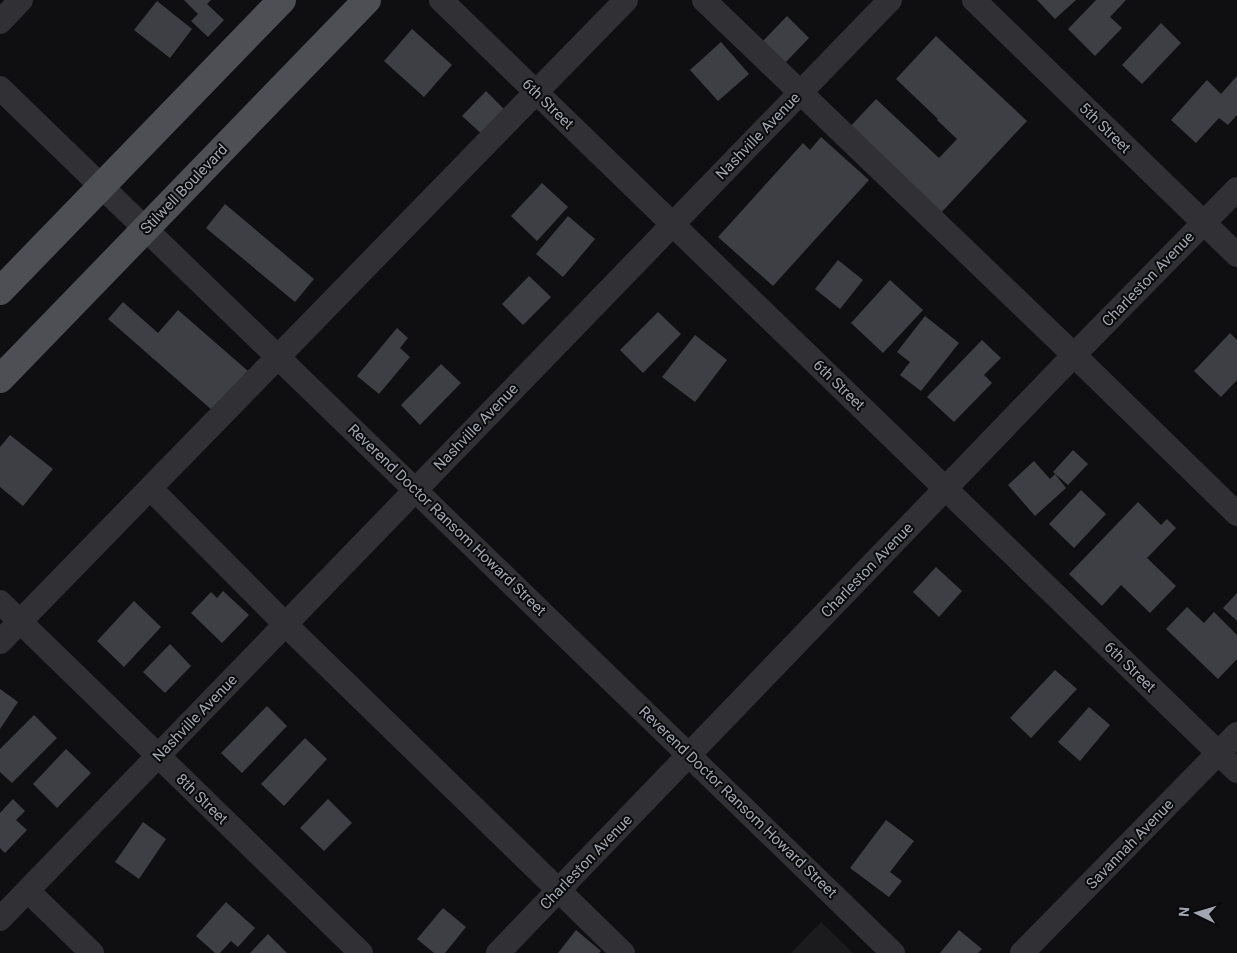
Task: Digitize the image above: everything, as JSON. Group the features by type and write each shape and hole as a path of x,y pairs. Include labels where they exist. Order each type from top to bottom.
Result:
{"main road":[{"path":"0,291 282,0"},
{"name":"Stilwell Boulevard","path":"0,379 368,0"}],"street":[{"path":"0,22 21,0"},
{"name":"6th Street","path":"442,0 1237,770"},
{"path":"0,642 626,0"},
{"path":"704,0 1237,514"},
{"name":"Nashville Avenue","path":"0,919 890,0"},
{"name":"5th Street","path":"974,0 1237,255"},
{"name":"Reverend Doctor Ransom Howard Street","path":"0,88 893,953"},
{"name":"Charleston Avenue","path":"498,953 1074,355 1237,189"},
{"path":"151,489 286,624 623,953"},
{"name":"8th Street","path":"0,602 361,953"},
{"name":"Savannah Avenue","path":"1022,953 1237,734"},
{"path":"28,891 92,953"}],"shaded area":[{"path":"821,922 853,953 791,953"}],"building":[{"path":"184,0 211,0 207,4 224,20 208,37 191,21 198,14"},
{"path":"1037,0 1076,0 1055,19"},
{"path":"1096,0 1126,0 1110,17 1122,28 1095,56 1068,29"},
{"path":"157,1 192,29 170,58 134,30"},
{"path":"787,16 809,38 784,64 762,42"},
{"path":"1161,23 1181,43 1142,84 1122,65"},
{"path":"412,29 452,65 424,97 384,61"},
{"path":"936,36 1027,121 939,215 848,129 876,99 939,158 957,139 896,79"},
{"path":"721,42 749,74 718,101 690,70"},
{"path":"1237,76 1237,115 1228,125 1219,118 1196,143 1171,120 1207,80 1221,94"},
{"path":"486,91 507,112 484,136 462,116"},
{"path":"821,137 869,180 773,286 718,237 803,143 810,150"},
{"path":"542,183 568,207 537,241 511,216"},
{"path":"225,204 314,279 295,302 206,228"},
{"path":"568,216 595,239 563,277 536,254"},
{"path":"838,260 863,280 840,309 815,289"},
{"path":"529,276 551,297 523,325 502,304"},
{"path":"890,280 923,310 883,353 851,323"},
{"path":"123,302 158,333 178,310 248,371 213,411 108,319"},
{"path":"658,312 681,334 643,373 620,350"},
{"path":"925,316 959,343 921,391 900,375 910,362 897,352"},
{"path":"397,328 408,338 400,348 410,357 379,394 357,376"},
{"path":"1230,333 1237,340 1237,380 1221,397 1194,371"},
{"path":"695,335 727,360 695,402 662,377"},
{"path":"982,340 1001,358 984,375 992,383 954,422 927,397"},
{"path":"441,364 461,383 420,425 401,405"},
{"path":"10,435 53,469 23,506 0,487 0,447"},
{"path":"1073,450 1088,464 1068,485 1053,472"},
{"path":"1034,461 1050,479 1055,474 1066,488 1035,516 1008,485"},
{"path":"1081,490 1106,514 1074,548 1049,524"},
{"path":"1138,502 1161,525 1167,519 1176,528 1147,558 1176,586 1150,613 1121,585 1102,606 1069,574"},
{"path":"936,567 962,591 939,617 913,592"},
{"path":"223,591 249,615 222,643 191,613 211,592 217,598"},
{"path":"1237,593 1237,621 1223,608"},
{"path":"134,601 161,627 124,667 97,641"},
{"path":"1187,607 1204,623 1214,612 1237,635 1237,659 1218,679 1166,629"},
{"path":"170,644 191,666 165,693 143,672"},
{"path":"1055,670 1077,689 1031,738 1010,718"},
{"path":"0,689 18,702 0,729"},
{"path":"267,706 287,726 242,773 221,753"},
{"path":"1089,707 1110,725 1080,761 1058,742"},
{"path":"34,715 57,738 12,783 0,772 0,749"},
{"path":"305,738 327,759 284,806 261,784"},
{"path":"66,749 91,773 57,808 33,784"},
{"path":"13,799 25,811 16,820 27,830 5,853 0,848 0,813"},
{"path":"328,799 352,823 324,851 300,828"},
{"path":"886,820 914,841 890,872 902,881 889,897 850,868"},
{"path":"143,822 166,839 139,879 115,862"},
{"path":"226,902 255,928 238,947 231,941 220,953 215,953 196,936"},
{"path":"443,908 466,927 445,953 434,953 417,939"},
{"path":"576,930 601,951 599,953 558,953"},
{"path":"959,930 982,949 978,953 940,953"},
{"path":"268,934 287,953 250,953"}]}
